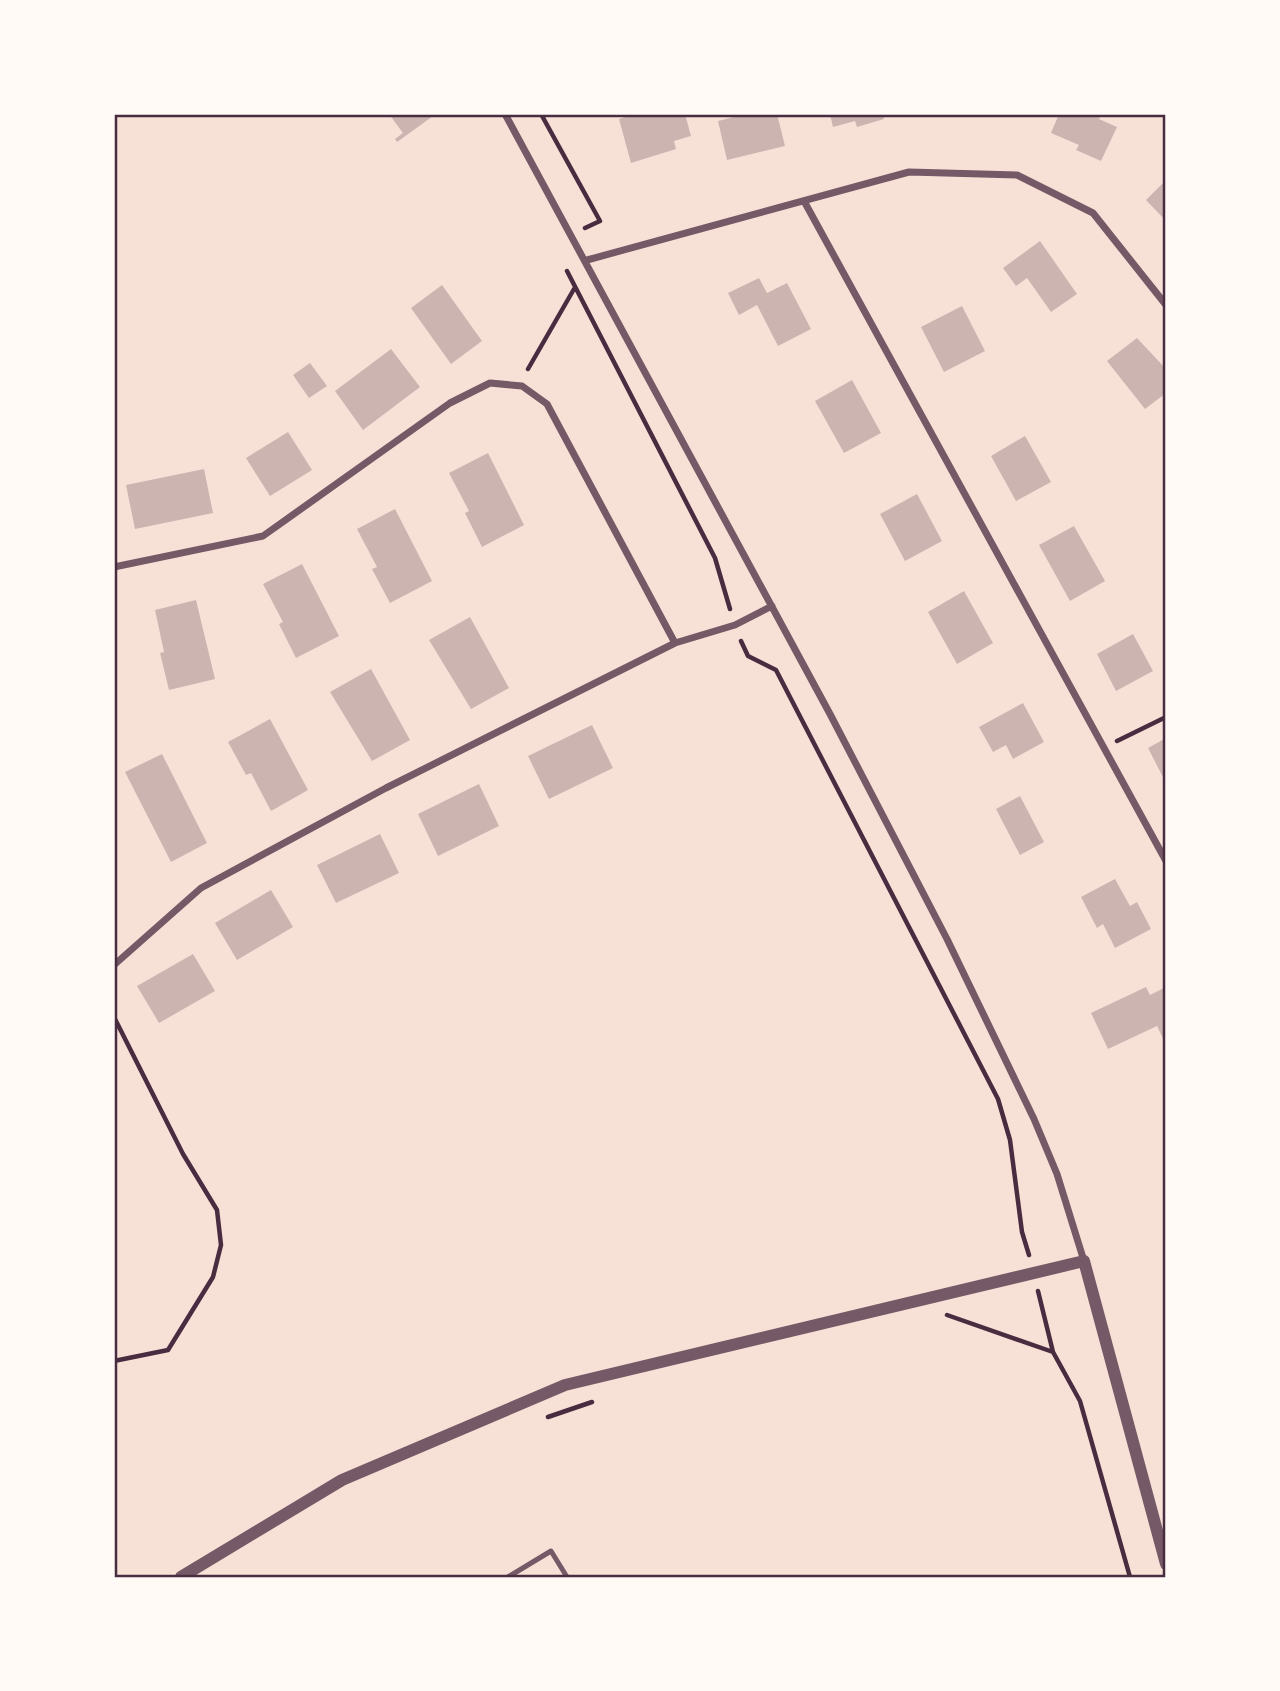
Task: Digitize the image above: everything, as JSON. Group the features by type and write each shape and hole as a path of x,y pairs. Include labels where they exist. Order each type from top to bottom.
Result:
{"street":[{"path":"505,114 573,234 772,606 947,939 1034,1119 1057,1174 1084,1261 1166,1564"},
{"path":"587,260 909,172 1017,175 1093,213 1166,305"},
{"path":"804,201 1166,861"},
{"path":"114,566 263,536 450,403 490,383 522,386 547,404 675,643"},
{"path":"114,965 201,888 386,788 675,643 734,625 772,606"},
{"path":"181,1577 342,1480 565,1385 1084,1261"}],"lane":[{"path":"508,1577 551,1550 568,1577"}],"path":[{"path":"541,114 600,221 573,234"},
{"path":"565,268 715,558 734,625 748,656 775,670 998,1099 1010,1140 1022,1232 1053,1352 1080,1401 1130,1577"},
{"path":"522,386 530,364 575,288"},
{"path":"1104,747 1166,717"},
{"path":"114,1017 183,1154 217,1210 221,1245 213,1277 169,1350 114,1361"},
{"path":"936,1318 949,1315 1053,1352"},
{"path":"545,1418 596,1401"}],"building":[{"path":"389,114 436,114 397,142 395,139 403,133"},
{"path":"636,114 685,114 691,136 674,141 676,149 631,163 619,119"},
{"path":"746,114 777,114 785,146 727,160 718,121"},
{"path":"830,114 883,114 884,119 857,127 855,121 833,127"},
{"path":"1059,114 1101,114 1099,119 1117,127 1101,161 1076,150 1079,145 1051,133"},
{"path":"1166,180 1166,221 1146,200"},
{"path":"1040,241 1077,294 1051,312 1027,278 1016,286 1003,268"},
{"path":"759,278 767,293 787,283 811,329 778,346 757,305 739,315 728,293"},
{"path":"442,285 482,341 451,364 411,308"},
{"path":"962,306 985,351 944,372 921,327"},
{"path":"1137,338 1166,369 1166,393 1145,409 1107,361"},
{"path":"391,349 420,387 363,430 335,391"},
{"path":"310,363 327,386 309,398 293,375"},
{"path":"852,380 881,433 844,453 815,401"},
{"path":"288,432 312,470 270,496 246,458"},
{"path":"1025,436 1051,482 1016,501 991,456"},
{"path":"488,453 524,525 482,547 465,513 469,511 449,473"},
{"path":"204,469 213,513 135,529 126,485"},
{"path":"917,494 942,541 905,561 880,514"},
{"path":"395,509 432,581 390,603 372,569 377,567 357,529"},
{"path":"1074,526 1105,581 1070,601 1039,545"},
{"path":"302,564 339,636 296,658 279,624 283,622 263,584"},
{"path":"964,591 993,643 957,664 928,612"},
{"path":"196,600 215,679 169,690 160,653 164,652 155,610"},
{"path":"470,617 509,688 471,709 429,640"},
{"path":"1133,634 1153,671 1116,691 1097,654"},
{"path":"371,669 410,740 372,761 330,692"},
{"path":"1023,703 1044,742 1013,759 1006,745 993,752 979,727"},
{"path":"270,719 308,790 271,811 251,773 246,775 228,742"},
{"path":"592,725 613,768 549,799 528,756"},
{"path":"1166,738 1166,783 1148,748"},
{"path":"162,754 207,843 171,862 125,772"},
{"path":"479,784 499,826 438,856 418,814"},
{"path":"1020,796 1044,842 1020,855 996,809"},
{"path":"380,834 399,873 336,903 317,865"},
{"path":"1115,879 1130,906 1137,902 1151,929 1115,948 1103,924 1097,928 1081,897"},
{"path":"271,890 293,927 237,960 215,923"},
{"path":"193,954 215,991 159,1023 137,986"},
{"path":"1146,987 1150,995 1166,987 1166,1045 1157,1026 1108,1049 1091,1013"}]}
